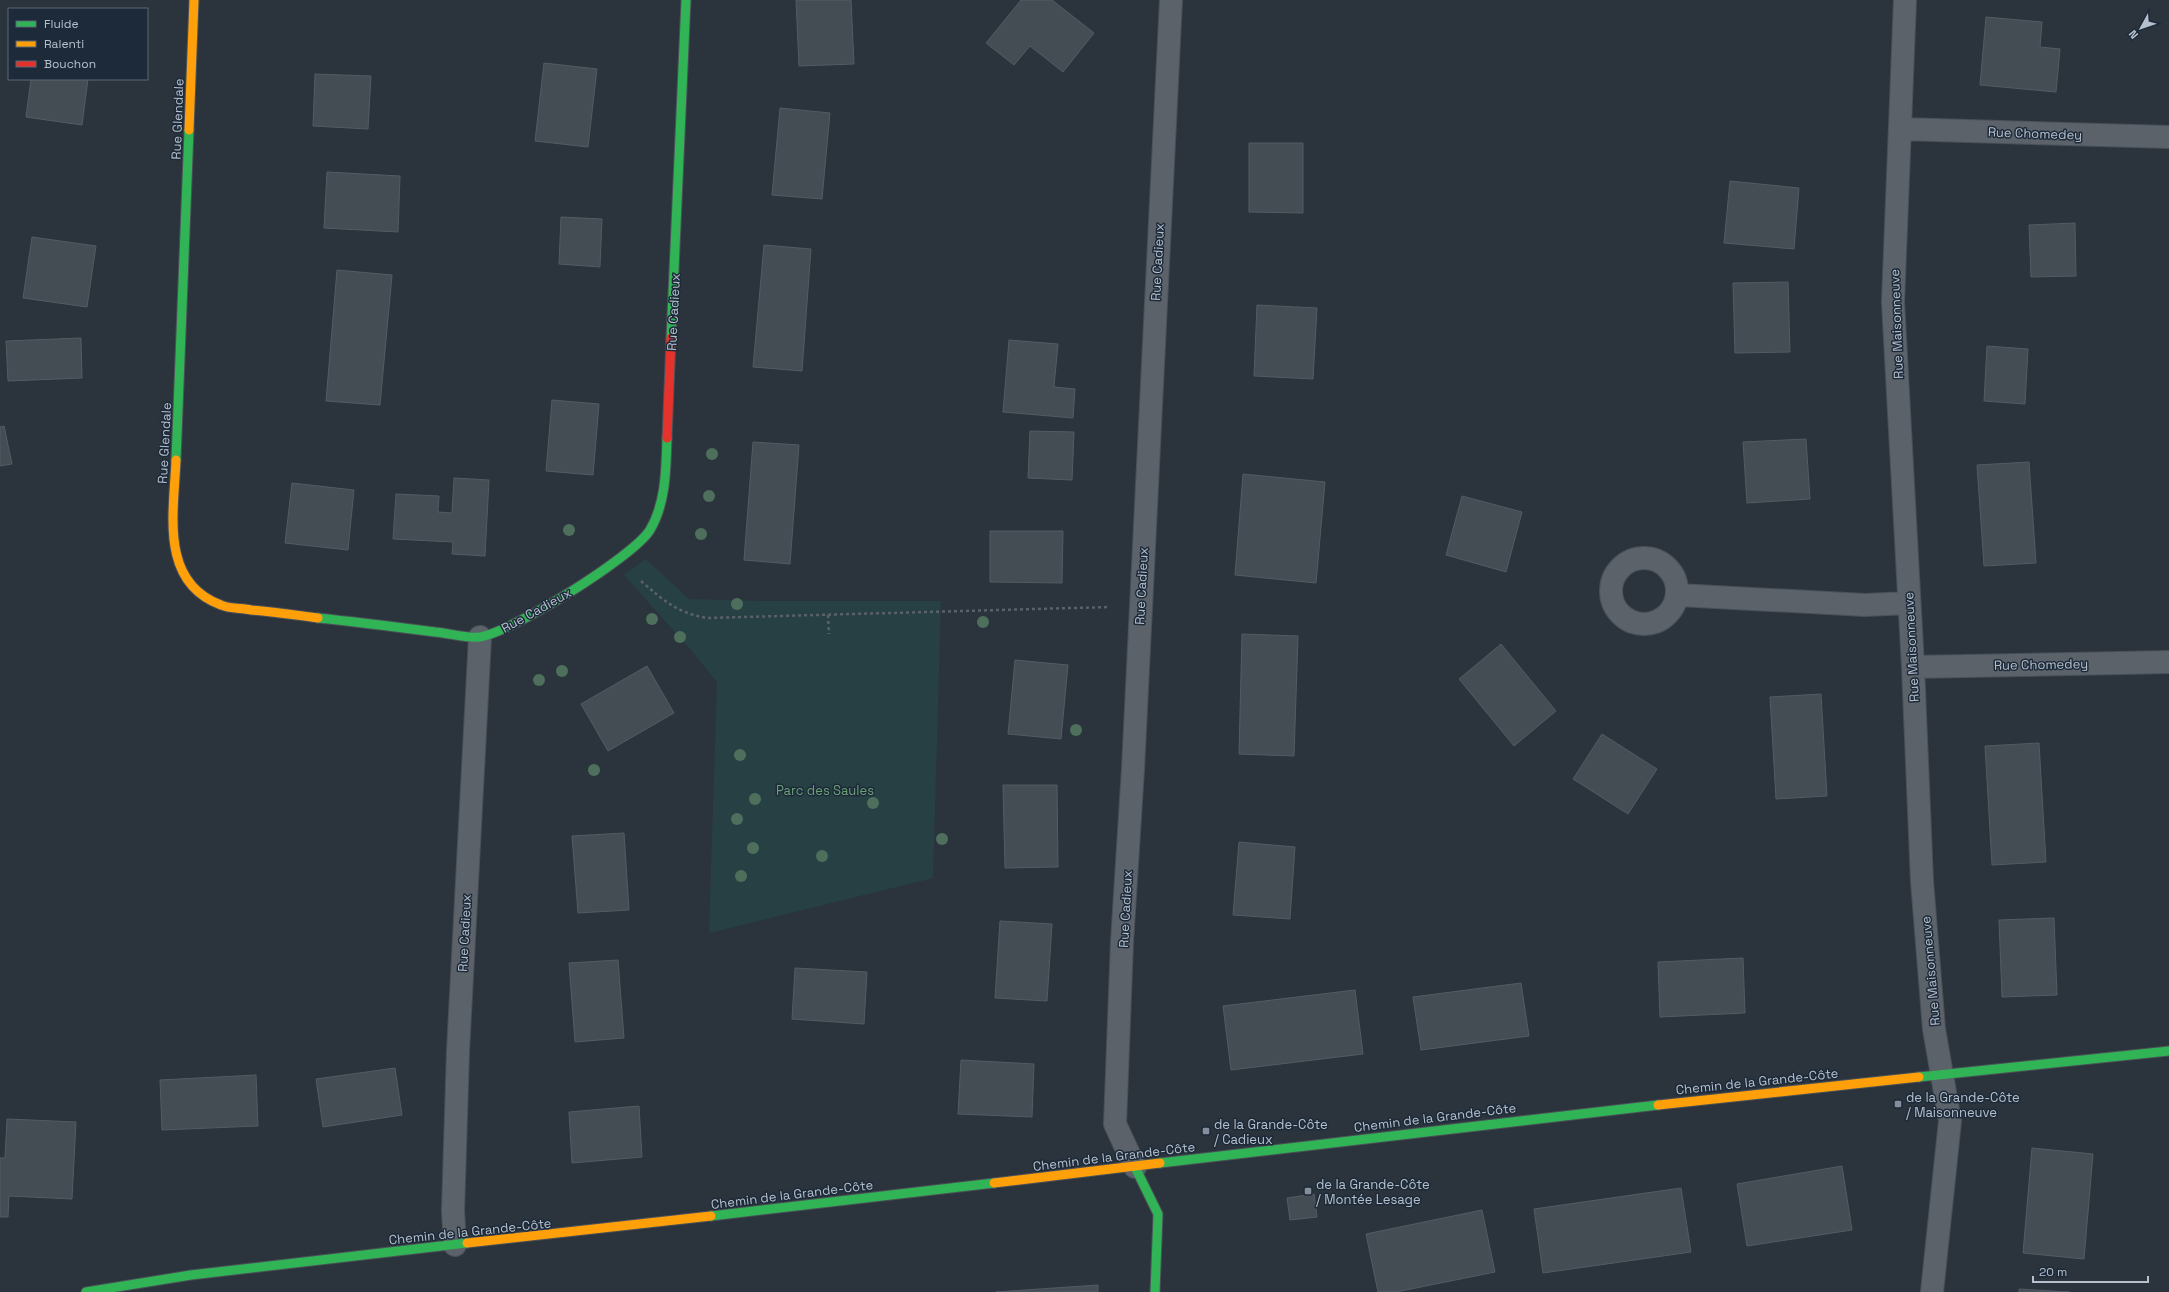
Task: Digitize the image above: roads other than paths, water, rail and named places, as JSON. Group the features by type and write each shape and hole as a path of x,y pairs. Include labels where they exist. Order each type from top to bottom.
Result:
{"main road":[{"name":"Rue Glendale","path":"194,0 173,535 173,547 179,569 193,588 202,596 222,606 480,637"},
{"name":"Rue Cadieux","path":"480,637 521,620 580,586 620,558 644,538 656,514 664,482 666,464 686,0"},
{"name":"Chemin de la Grande-Côte","path":"86,1292 191,1275 1135,1167 1376,1136 1943,1074 2169,1051"},
{"path":"1135,1167 1158,1214 1156,1292"}],"street":[{"name":"Rue Cadieux","path":"1135,1167 1115,1124 1122,950 1133,762 1171,0"},
{"name":"Rue Maisonneuve","path":"1905,0 1893,302 1913,667 1922,881 1934,1029 1950,1121 1932,1292"},
{"name":"Rue Chomedey","path":"1901,129 2169,137"},
{"path":"1678,595 1865,605 1909,603"},
{"name":"Rue Cadieux","path":"455,1245 453,1211 458,1037 480,637"},
{"name":"Rue Chomedey","path":"1913,667 2169,662"}],"place":[{"name":"de la Grande-Côte / Maisonneuve","path":"1898,1104"},
{"name":"de la Grande-Côte / Cadieux","path":"1206,1131"},
{"name":"de la Grande-Côte / Montée Lesage","path":"1308,1191"}],"park label":[{"name":"Parc des Saules","path":"825,790"}]}
